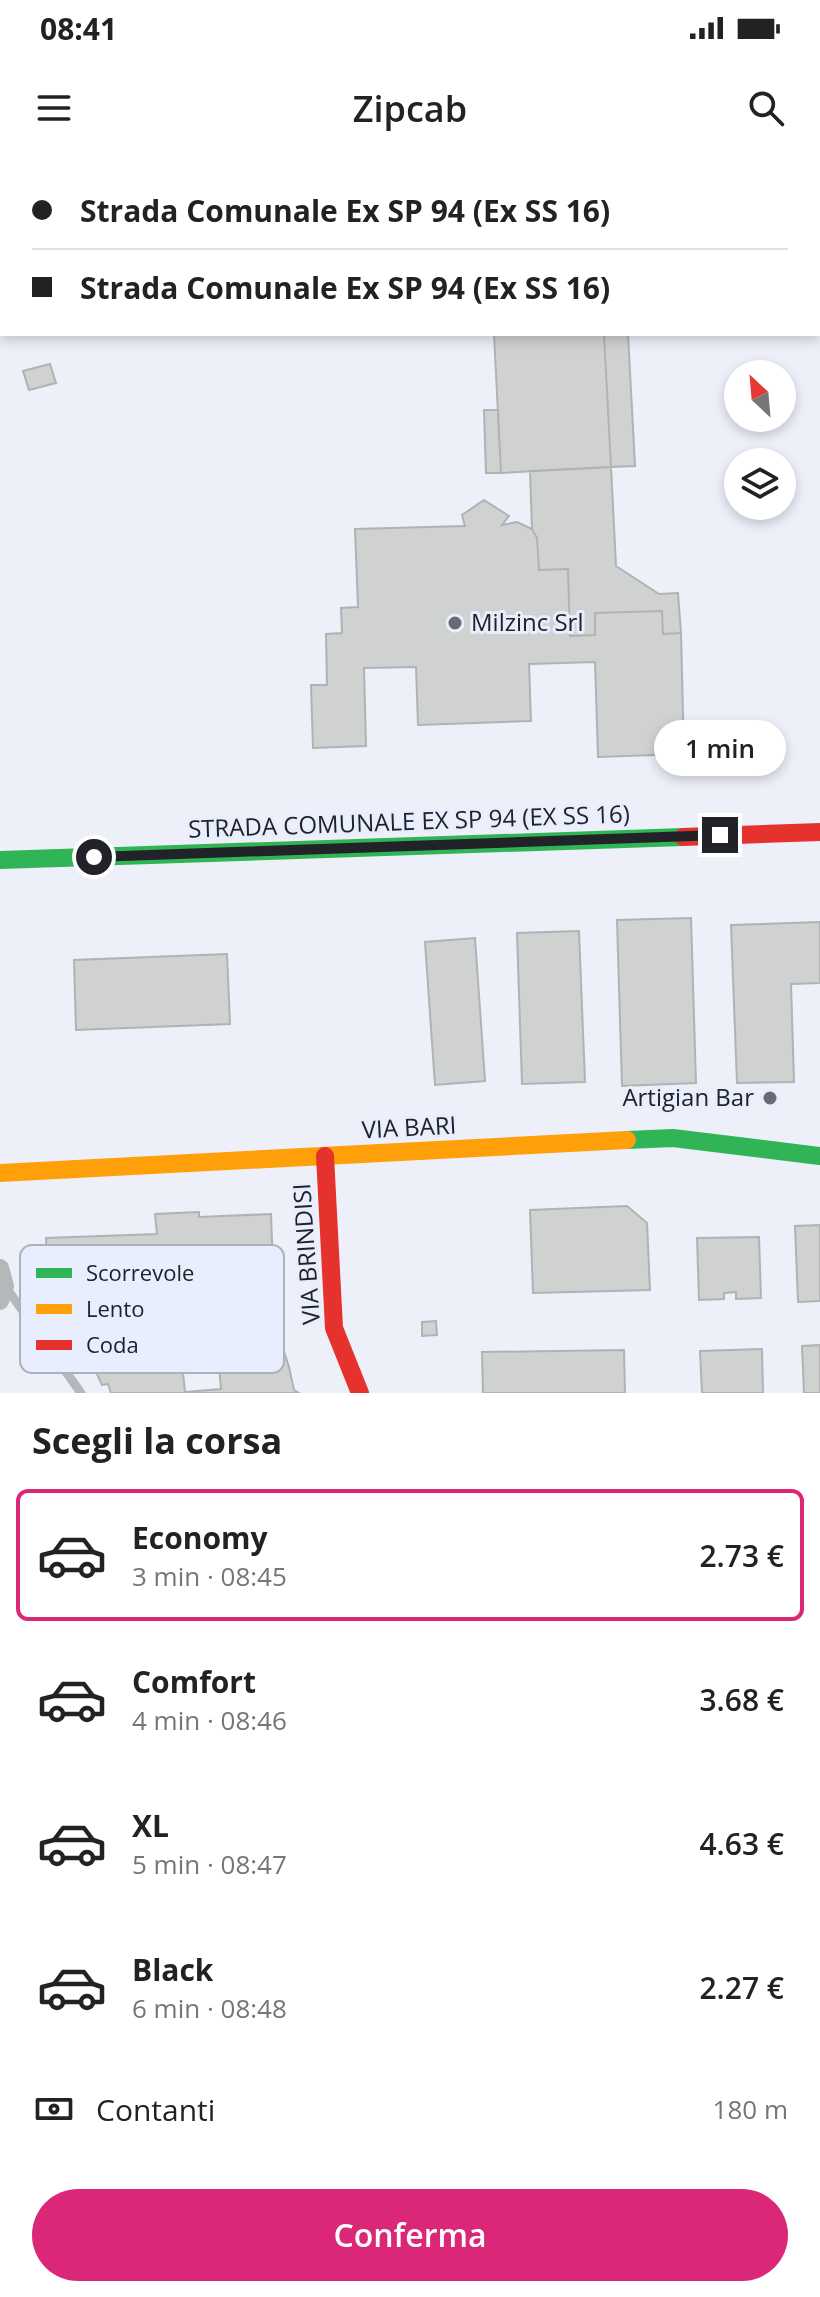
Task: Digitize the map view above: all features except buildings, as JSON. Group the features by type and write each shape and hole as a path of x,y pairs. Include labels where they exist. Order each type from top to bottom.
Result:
{"street":[{"name":"STRADA COMUNALE EX SP 94 (EX SS 16)","path":"0,860 820,832"},
{"name":"VIA BARI","path":"0,1173 673,1138 820,1156"},
{"name":"VIA BRINDISI","path":"325,1156 334,1328 360,1393"}],"lane":[{"path":"2,1285 20,1310"},
{"path":"66,1373 81,1393"}],"traffic: fast":[{"path":"0,860 683,837"},
{"path":"627,1140 673,1138 820,1156"}],"traffic: slow":[{"path":"0,1173 627,1140"}],"traffic: jam":[{"path":"683,837 820,832"},
{"path":"325,1156 334,1328 360,1393"}],"place":[{"name":"Milzinc Srl","path":"455,623"},
{"name":"Artigian Bar","path":"770,1098"}],"route":[{"path":"94,857 720,835"}]}
